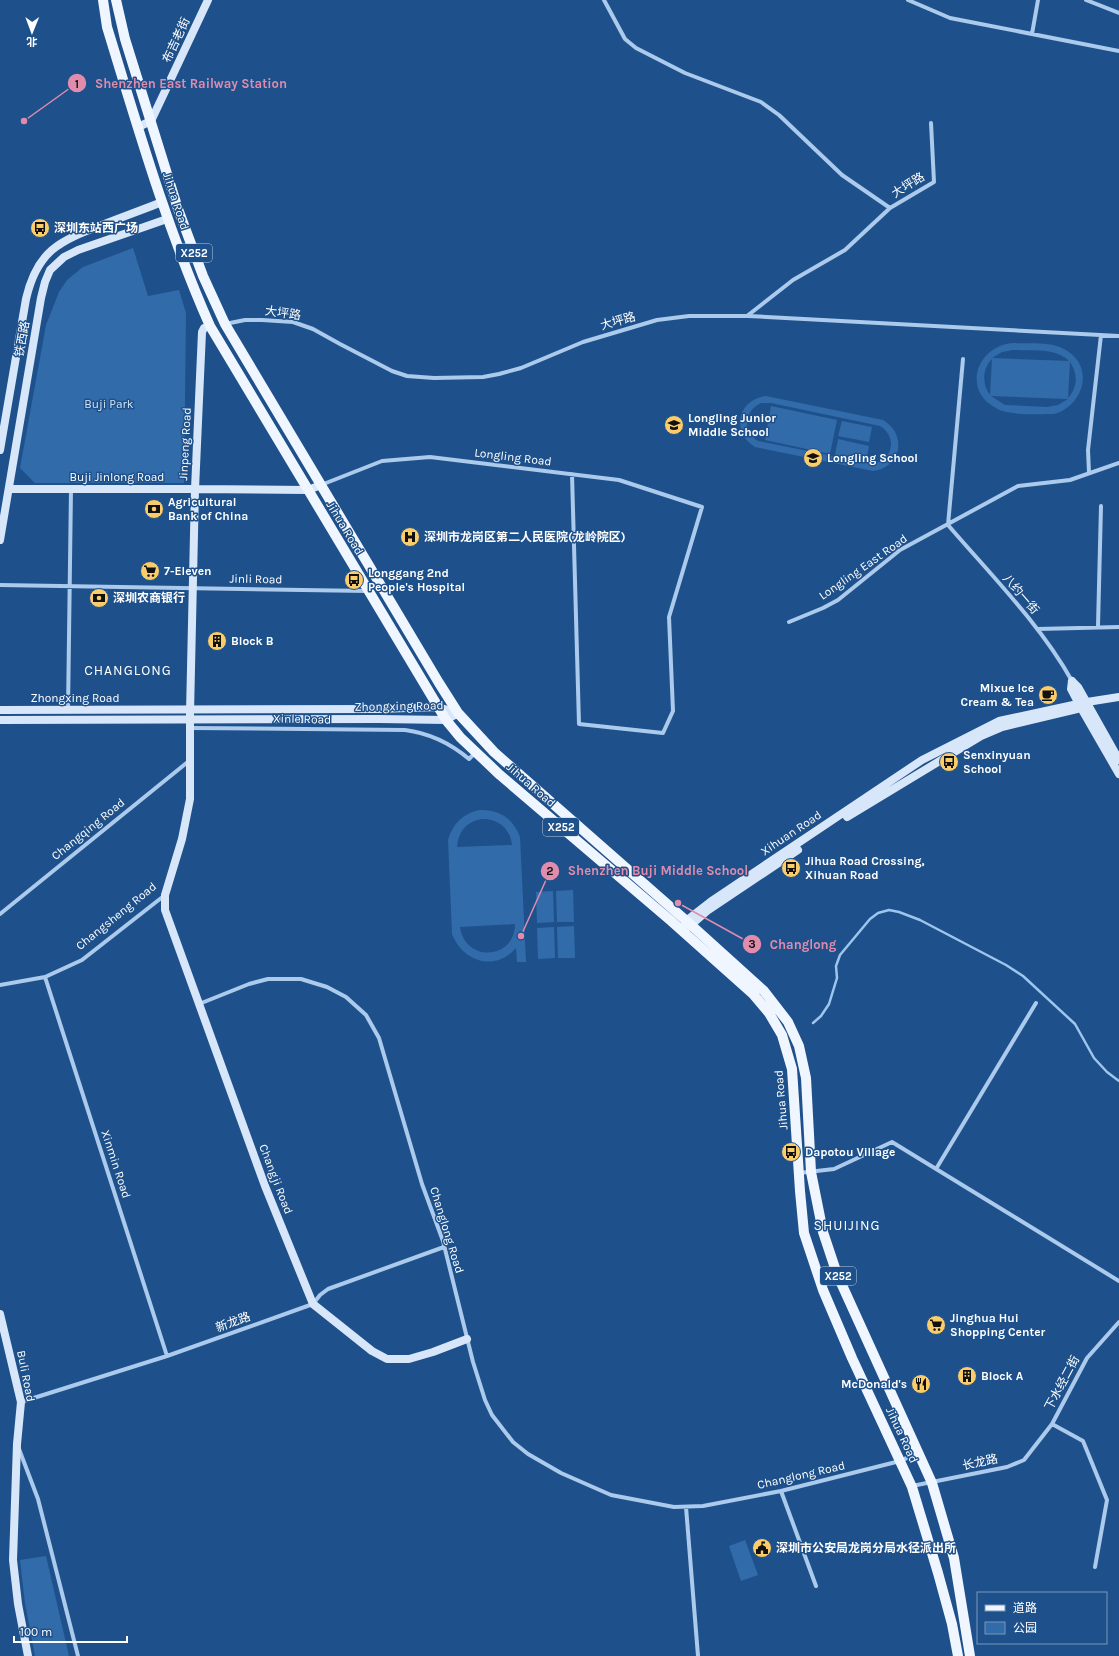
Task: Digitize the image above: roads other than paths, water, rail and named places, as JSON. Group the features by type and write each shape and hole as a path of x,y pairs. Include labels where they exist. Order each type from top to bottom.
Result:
{"main road":[{"name":"Jihua Road","path":"103,0 107,27 167,219 189,279 210,326 446,720 460,737 506,780 686,925 764,991 788,1022 799,1046 806,1078 811,1172 823,1232 837,1274 932,1483 954,1558 970,1656"},
{"name":"Jihua Road","path":"116,0 127,46 178,209 203,276 225,324 458,713 494,752 686,925 769,1012 782,1035 792,1069 804,1233 823,1290 852,1358 912,1486 948,1610 958,1656"},
{"name":"布吉老街","path":"151,121 208,0"},
{"path":"138,127 151,121"},
{"name":"铁西路","path":"0,450 26,299 30,283 40,263 50,251 67,239 162,202"},
{"name":"铁西路","path":"0,540 41,298 50,270 59,260 71,253 167,219"},
{"name":"Jinpeng Road","path":"190,716 195,489 202,332 204,328 210,326"},
{"name":"Buji Jinlong Road","path":"9,489 308,490 321,485"},
{"path":"1072,682 1078,687 1084,705 1119,774"},
{"name":"Xihuan Road","path":"686,925 846,818 981,736 1002,727 1119,697"},
{"name":"Xihuan Road","path":"1084,705 1119,702"},
{"path":"1084,705 1119,760"},
{"name":"Zhongxing Road","path":"0,711 378,709 438,707 458,713"},
{"name":"Zhongxing Road","path":"0,719 446,720 458,713"},
{"name":"Changsheng Road","path":"165,895 182,839 190,799 190,716"},
{"name":"Changji Road","path":"165,895 165,910 199,1004 265,1186 313,1304 372,1351 387,1359 409,1359 433,1352 467,1339"},
{"name":"Buli Road","path":"0,1314 21,1402 17,1444 13,1560 18,1604 28,1656"}],"street":[{"path":"604,0 625,39 636,48 685,73 761,102 780,116 842,175 890,208"},
{"path":"908,0 950,18 1119,51"},
{"path":"1032,34 1038,0"},
{"path":"1086,0 1119,13"},
{"name":"大坪路","path":"225,324 245,320 293,322 313,328 392,371 407,376 434,378 483,377 521,368 583,342 657,320 690,316 747,316 793,280 845,250 890,208 934,182 931,123"},
{"path":"747,316 1119,336"},
{"path":"1089,473 1088,450 1101,335"},
{"path":"948,525 963,359"},
{"name":"Longling Road","path":"321,485 382,462 430,457 572,474 618,480 702,507 669,617 673,711 663,733 579,724 572,474"},
{"name":"Longling East Road","path":"789,622 838,600 900,550 1018,486 1064,481 1119,463"},
{"path":"68,712 71,489"},
{"path":"1098,626 1101,506"},
{"name":"八约一街","path":"948,525 1038,629 1060,660 1072,682"},
{"name":"Jinli Road","path":"0,585 368,591"},
{"path":"1038,629 1098,626 1119,627"},
{"path":"0,711 190,716"},
{"path":"0,719 190,716"},
{"name":"Xinle Road","path":"190,728 405,730 428,734 442,740 458,749 469,758 476,752"},
{"name":"Changqing Road","path":"0,914 189,761"},
{"name":"Changsheng Road","path":"0,985 45,977 82,960 165,895"},
{"name":"Xinmin Road","path":"45,977 167,1356"},
{"name":"Changlong Road","path":"199,1004 249,984 268,979 301,979 327,987 346,996 366,1015 379,1038 422,1184 444,1247 467,1339 483,1392 492,1415 513,1442 528,1454 561,1473 611,1495 674,1507 703,1506 781,1491 900,1461 919,1454"},
{"path":"936,1169 1036,1003"},
{"path":"799,1173 834,1169 892,1142 1119,1282"},
{"name":"新龙路","path":"21,1402 167,1356 313,1304 320,1295 328,1290 444,1247"},
{"name":"下水经二街","path":"1042,1438 1052,1424 1086,1358 1119,1322"},
{"path":"1052,1424 1084,1441 1107,1500 1095,1567"},
{"name":"长龙路","path":"912,1486 1013,1465 1024,1460 1042,1438"},
{"path":"17,1444 38,1500 78,1656"},
{"path":"781,1491 816,1586"},
{"path":"686,1507 698,1656"}],"waterway":[{"path":"813,1023 821,1016 829,1004 837,978 836,966 840,955 870,919 878,913 889,910 920,920 1006,965 1023,976 1075,1024 1094,1058 1107,1072 1119,1081"}],"place":[{"name":"Shenzhen East Railway Station","path":"24,121"},
{"name":"深圳东站西广场","path":"40,228"},
{"name":"Longling Junior Middle School","path":"674,425"},
{"name":"Longling School","path":"813,458"},
{"name":"Agricultural Bank of China","path":"154,509"},
{"name":"深圳市龙岗区第二人民医院(龙岭院区)","path":"410,537"},
{"name":"7-Eleven","path":"150,571"},
{"name":"Longgang 2nd People's Hospital","path":"354,580"},
{"name":"深圳农商银行","path":"99,598"},
{"name":"Block B","path":"217,641"},
{"name":"Mixue Ice Cream & Tea","path":"1048,695"},
{"name":"Senxinyuan School","path":"949,762"},
{"name":"Jihua Road Crossing, Xihuan Road","path":"791,868"},
{"name":"Changlong","path":"678,903"},
{"name":"Shenzhen Buji Middle School","path":"521,936"},
{"name":"Dapotou Village","path":"791,1152"},
{"name":"Jinghua Hui Shopping Center","path":"936,1325"},
{"name":"Block A","path":"967,1376"},
{"name":"McDonald's","path":"921,1384"},
{"name":"深圳市公安局龙岗分局水径派出所","path":"762,1548"}],"district":[{"name":"CHANGLONG","path":"128,670"},
{"name":"SHUIJING","path":"847,1225"}],"park label":[{"name":"Buji Park","path":"109,404"}]}
